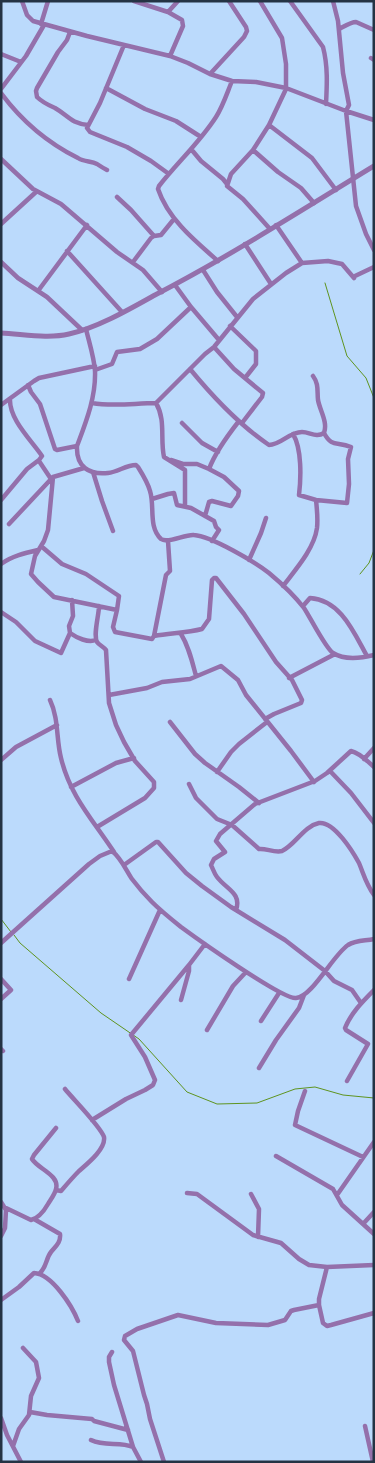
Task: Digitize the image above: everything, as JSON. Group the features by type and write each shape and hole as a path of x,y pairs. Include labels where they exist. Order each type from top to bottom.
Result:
{"street":[{"path":"22,1 27,15 33,21 124,46 170,56 188,62 210,74 232,81 256,82 286,89 374,120"},
{"path":"1,89 21,62 42,24 48,1"},
{"path":"134,1 168,12 183,22 170,56"},
{"path":"168,12 178,1"},
{"path":"210,74 244,37 247,31 229,1"},
{"path":"227,184 231,174 253,150 269,125 286,89 286,64 282,38 260,1"},
{"path":"290,1 323,47 328,79 326,104"},
{"path":"333,1 339,29 343,73 349,105 346,111 356,206 374,250"},
{"path":"339,29 356,22 374,30"},
{"path":"70,32 37,88 37,97 73,122 88,125"},
{"path":"124,46 87,128 90,132 127,147 151,161 168,174"},
{"path":"1,54 21,62"},
{"path":"218,261 199,245 174,219 158,189 168,174 201,137 221,109 232,81"},
{"path":"106,88 145,109 176,121 201,137"},
{"path":"1,93 11,106 45,138 60,149 83,161 98,164 107,170"},
{"path":"269,125 312,158 336,190"},
{"path":"191,149 201,161 223,178 228,187 270,229"},
{"path":"253,150 278,172 301,188 314,203"},
{"path":"1,159 36,192 61,204 118,252 143,270 162,292"},
{"path":"1,333 55,336 68,334 122,312 203,270 374,166"},
{"path":"1,224 36,192"},
{"path":"117,197 154,236"},
{"path":"132,262 148,241 154,236 162,235 174,219"},
{"path":"38,291 87,225"},
{"path":"276,226 302,263"},
{"path":"245,244 271,284"},
{"path":"67,251 122,312"},
{"path":"92,403 119,405 156,403 214,347 252,299 302,263 328,261 342,264 354,278 374,268"},
{"path":"1,262 18,278 47,297 84,329 95,368 95,389 92,403 77,446 79,461 84,468 92,472 108,473 136,464 152,498 153,520 158,535 164,541 186,535 204,537 249,560 268,572 303,606 331,652 356,658 374,655"},
{"path":"203,270 217,292 237,317"},
{"path":"175,285 191,308 219,340"},
{"path":"1,405 39,378 112,364 117,352 140,349 157,339 191,308"},
{"path":"230,326 256,351 256,364 245,378"},
{"path":"209,469 225,440 264,394 228,363 214,347"},
{"path":"190,369 209,392 240,422 271,445 293,434 303,432 322,435 324,432 326,428 318,398 317,384 313,376"},
{"path":"28,385 40,404 55,449 77,446"},
{"path":"1,500 27,469 42,456 10,408 10,399"},
{"path":"156,403 160,409 163,429 163,455 166,459 185,470"},
{"path":"182,423 202,443 218,452"},
{"path":"293,434 298,446 300,471 298,495 316,500 345,503 348,501 348,458 351,447 329,441 324,432"},
{"path":"166,459 183,464 197,464 224,477 235,487 239,493 231,506 212,501 209,502 205,516"},
{"path":"39,460 52,478 48,530 35,556 31,574 54,597 117,610"},
{"path":"183,464 185,470 185,506"},
{"path":"9,524 52,478 84,468"},
{"path":"92,472 113,531"},
{"path":"152,498 174,493 178,505 191,508 214,520 219,530 212,541"},
{"path":"284,586 315,538 317,527 316,500"},
{"path":"249,560 266,518"},
{"path":"154,636 166,575 170,570 168,541"},
{"path":"1,564 18,555 39,548"},
{"path":"39,548 62,564 86,574 119,596 113,627 115,632 152,639 154,636 181,634 202,629 209,618 212,580 215,577 244,614 289,678 302,700 301,703 274,714 231,752 217,772"},
{"path":"303,606 310,598 315,598 331,605 354,630 367,656"},
{"path":"1,612 16,622 35,641 60,653 70,633 72,600"},
{"path":"96,827 145,798 154,788 154,782 134,758 124,742 109,703 106,652 105,648 96,640 99,606"},
{"path":"70,633 91,642 96,640"},
{"path":"181,634 188,648 196,676"},
{"path":"289,678 335,654"},
{"path":"109,694 147,688 162,682 183,680 222,666 238,680 246,695 292,751 314,782"},
{"path":"50,700 55,713 60,757 71,788 133,880 160,910 182,928 246,972 279,993 291,998 304,995"},
{"path":"170,722 195,754 259,803"},
{"path":"1,760 16,747 57,725"},
{"path":"364,759 374,748"},
{"path":"236,910 237,898 217,877 211,865 214,858 225,852 216,841 220,834 249,809 259,803 314,782 330,771 351,751 354,751 374,767"},
{"path":"71,788 116,764 134,758"},
{"path":"330,771 351,793 374,822"},
{"path":"189,784 196,798 217,819 232,825 256,848 278,852 286,850 312,827 320,823 330,826 338,832 358,863 364,880 374,895"},
{"path":"124,866 158,842 193,879 236,910 285,940 325,971 334,981 352,990 360,1003"},
{"path":"1,943 89,864 100,856 114,852"},
{"path":"129,979 160,910"},
{"path":"259,1068 299,1008 304,995 339,953 354,942 374,939"},
{"path":"92,1120 153,1085 155,1080 145,1057 131,1035 205,944"},
{"path":"181,1000 189,965"},
{"path":"207,1030 233,986 246,972"},
{"path":"1,979 11,990 1,999"},
{"path":"374,990 360,1003 345,1028 374,1048"},
{"path":"261,1021 279,993"},
{"path":"347,1081 368,1044"},
{"path":"56,1190 61,1191 88,1163 102,1146 104,1137 96,1124 65,1089"},
{"path":"305,1090 294,1123 295,1125 363,1157"},
{"path":"1,1202 6,1208 31,1220 39,1217 56,1190 55,1180 32,1159 56,1128"},
{"path":"337,1195 374,1142"},
{"path":"276,1156 333,1189 342,1205 374,1234"},
{"path":"187,1193 197,1194 253,1235 281,1243 302,1262 309,1265 327,1267 374,1265"},
{"path":"251,1194 259,1209 258,1237"},
{"path":"1,1236 5,1228 6,1208"},
{"path":"363,1224 374,1212"},
{"path":"34,1219 60,1234 58,1243 50,1252 47,1263 40,1273"},
{"path":"327,1267 319,1300 322,1322 327,1326 374,1313"},
{"path":"1,1300 34,1273 40,1273 64,1296 78,1321"},
{"path":"164,1462 150,1419 133,1351 124,1342 125,1336 137,1329 178,1315 216,1322 268,1325 285,1320 291,1311 319,1305"},
{"path":"13,1446 19,1429 29,1415 31,1396 38,1380 36,1362 23,1348"},
{"path":"112,1352 109,1357 110,1369 133,1448 141,1462"},
{"path":"30,1412 92,1418 94,1421 128,1430"},
{"path":"1,1418 21,1462"},
{"path":"365,1426 374,1462"},
{"path":"92,1440 99,1444 122,1444 133,1448"}],"waterway":[{"path":"325,283 347,356 366,378 374,398"},
{"path":"360,574 369,563 374,550"},
{"path":"1,919 11,932"},
{"path":"14,935 20,943 101,1013 139,1039 187,1092 217,1104 257,1103 295,1089 315,1087 343,1095 374,1098"}]}
